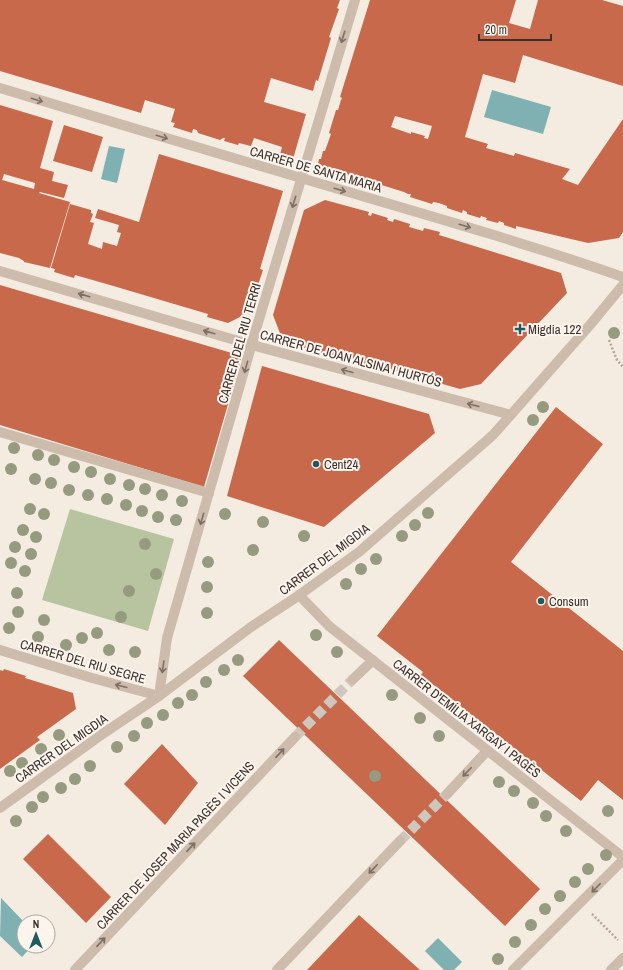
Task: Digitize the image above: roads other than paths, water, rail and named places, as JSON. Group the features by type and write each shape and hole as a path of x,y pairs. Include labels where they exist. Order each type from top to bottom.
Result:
{"street":[{"name":"CARRER DEL RIU TERRI","path":"159,696 167,638 301,178 355,0"},
{"name":"CARRER DE SANTA MARIA","path":"0,88 467,226 563,256 623,277"},
{"name":"CARRER DE JOAN ALSINA I HURTÓS","path":"0,271 252,345 511,415"},
{"name":"CARRER DEL MIGDIA","path":"0,808 359,552 493,435 623,285"},
{"path":"0,432 209,493"},
{"name":"CARRER D'EMÍLIA XARGAY I PAGÈS","path":"298,595 329,626 623,858"},
{"name":"CARRER DEL RIU SEGRE","path":"0,650 92,678 159,696"},
{"path":"353,679 373,660"},
{"name":"CARRER DE JOSEP MARIA PAGÈS I VICENS","path":"74,970 295,737"},
{"path":"447,794 487,751"},
{"path":"277,970 400,841"},
{"path":"513,970 623,858"},
{"path":"611,970 623,958"}],"water":[{"path":"492,90 551,107 543,134 484,117"},
{"path":"109,146 125,149 117,183 101,179"},
{"path":"1,898 16,914 16,951 0,936"},
{"path":"438,938 462,962 454,970 444,970 425,951"}],"tunnel":[{"path":"295,737 353,679"},
{"path":"400,841 447,794"}],"place":[{"name":"Migdia 122","path":"520,329"},
{"name":"Cent24","path":"316,464"},
{"name":"Consum","path":"541,601"}]}
